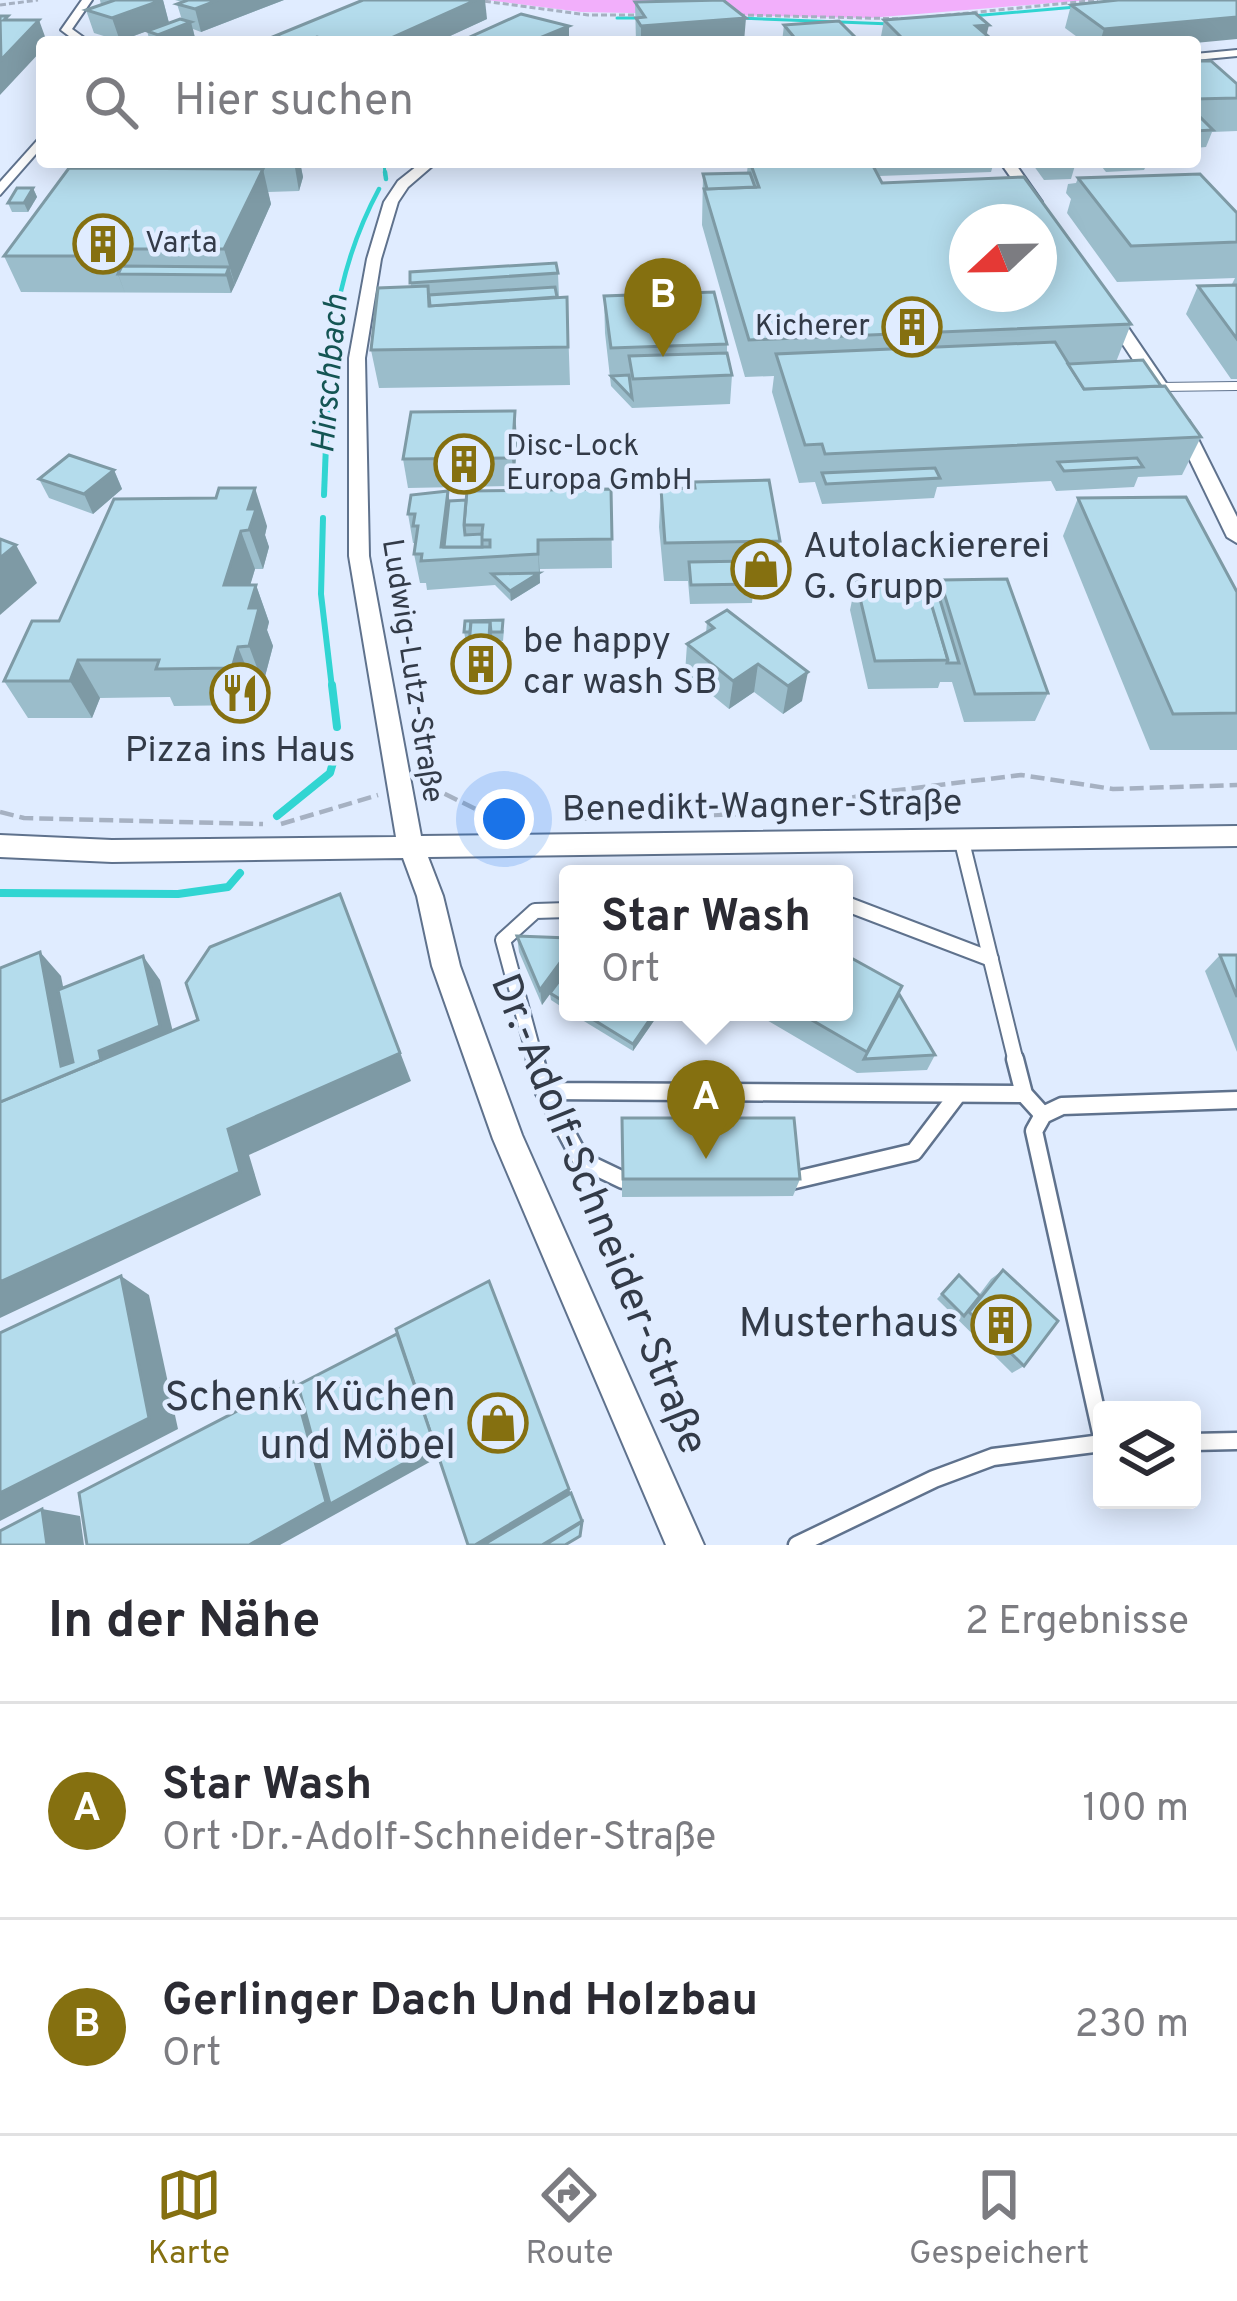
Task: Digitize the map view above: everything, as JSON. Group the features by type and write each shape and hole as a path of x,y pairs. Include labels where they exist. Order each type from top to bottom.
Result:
{"street":[{"path":"75,36 66,30 87,0"},
{"path":"1201,56 1237,53"},
{"path":"0,191 36,147"},
{"name":"Ludwig-Lutz-Straße","path":"413,848 359,556 357,358 374,259 391,202 423,168"},
{"path":"1011,168 1036,204"},
{"path":"1097,294 1160,387 1237,537"},
{"name":"Benedikt-Wagner-Straße","path":"0,846 112,851 1237,836"},
{"name":"Dr.-Adolf-Schneider-Straße","path":"413,848 446,966 508,1139 685,1545"}],"lane":[{"path":"1160,387 1237,386"},
{"path":"962,842 1024,1094 1043,1115"},
{"path":"853,906 991,959"},
{"path":"559,910 536,911 502,940 544,1090 581,1160 622,1180"},
{"path":"544,1090 1024,1094"},
{"path":"791,1181 914,1152 958,1094"},
{"path":"1093,1401 1034,1131 1043,1115 1062,1106 1237,1100"},
{"path":"797,1545 934,1479 993,1457 1093,1441"},
{"path":"1201,1442 1237,1441"}],"path":[{"path":"2,5 38,0"},
{"path":"476,0 588,15 654,15"},
{"path":"721,15 906,19 1098,0"},
{"path":"574,819 778,813 874,793 1021,775 1113,789 1237,785"},
{"path":"0,812 24,818 281,824 304,820 347,798 441,791 502,822"}],"shaded area":[{"path":"487,0 1090,0 869,18 581,12"}],"building":[{"path":"115,0 162,0 112,18 86,10"},
{"path":"218,0 195,9 177,4"},
{"path":"363,0 476,0 395,36 275,36"},
{"path":"723,0 746,18 641,26 636,18 645,17 635,2"},
{"path":"1237,0 1237,17 1104,29 1071,5"},
{"path":"975,13 989,25 976,26 988,36 900,36 884,20"},
{"path":"521,14 569,26 545,36 472,36"},
{"path":"0,16 39,20 1,60"},
{"path":"180,19 191,22 158,35 147,31"},
{"path":"839,21 854,36 793,36 784,25"},
{"path":"1201,61 1211,61 1237,84 1237,98 1201,99"},
{"path":"69,168 263,169 224,249 4,256"},
{"path":"752,168 874,168 882,183 1024,177 1044,204 949,204 949,312 1057,312 1057,222 1131,324 749,340 704,189 759,187"},
{"path":"750,173 755,187 707,189 703,174"},
{"path":"1200,174 1237,213 1237,242 1131,246 1078,178"},
{"path":"17,188 33,188 24,203 8,203"},
{"path":"556,263 558,273 410,283 410,272"},
{"path":"122,266 229,267 226,275 118,274"},
{"path":"1237,285 1237,339 1198,286"},
{"path":"428,286 429,306 567,297 568,347 371,350 378,288"},
{"path":"555,287 557,297 430,306 429,295"},
{"path":"714,292 727,344 611,348 604,296"},
{"path":"1055,342 1084,389 1165,386 1201,437 825,454 822,444 805,445 776,354"},
{"path":"727,353 732,375 633,379 629,356"},
{"path":"1143,360 1161,386 1084,389 1068,364"},
{"path":"629,375 632,398 611,376"},
{"path":"515,411 512,458 403,459 411,412"},
{"path":"69,455 114,470 84,494 39,479"},
{"path":"1137,458 1143,467 1064,471 1058,462"},
{"path":"935,468 940,478 826,484 822,473"},
{"path":"769,480 780,541 665,543 661,489 695,488 694,482"},
{"path":"219,488 255,488 248,509 256,509 249,530 241,531 224,585 256,585 249,608 259,608 249,646 238,647 232,668 156,669 159,660 78,660 70,681 4,681 32,621 59,621 114,499 216,498"},
{"path":"611,489 612,539 538,540 538,554 421,561 422,554 414,554 418,526 413,526 415,514 408,514 411,495 448,491 441,547 490,547 490,540 481,540 483,525 464,525 467,491"},
{"path":"1186,497 1237,592 1237,713 1173,714 1078,498"},
{"path":"466,500 465,535 482,534 482,547 444,547 449,501"},
{"path":"0,539 16,545 0,558"},
{"path":"751,561 755,584 691,585 689,562"},
{"path":"539,573 510,591 492,574"},
{"path":"1007,579 1048,693 975,694 940,580"},
{"path":"925,580 948,660 875,661 856,581"},
{"path":"928,593 938,593 959,663 947,663"},
{"path":"727,610 808,672 788,686 758,664 733,681 687,644 714,628 707,622"},
{"path":"503,620 502,632 491,632 490,622 471,622 470,632 464,632 465,621"},
{"path":"471,622 490,622 487,668 467,668"},
{"path":"340,894 400,1053 228,1129 240,1172 0,1282 0,1102 198,1020 186,983 210,947"},
{"path":"517,936 559,938 559,964 540,990"},
{"path":"40,952 61,1066 73,1062 58,990 143,956 160,1026 99,1051 101,1060 0,1102 0,968"},
{"path":"1220,955 1237,955 1237,997"},
{"path":"853,959 902,986 867,1052 814,1021 853,1021"},
{"path":"899,994 935,1055 864,1059"},
{"path":"596,1021 649,1021 633,1044"},
{"path":"622,1118 794,1118 800,1179 623,1179"},
{"name":"Musterhaus","path":"1003,1270 1058,1321 1024,1366 969,1312"},
{"path":"959,1275 980,1296 964,1316 942,1294"},
{"path":"121,1276 149,1418 0,1493 0,1333"},
{"path":"489,1281 569,1489 468,1545 396,1329"},
{"path":"397,1334 435,1446 330,1504 298,1385"},
{"path":"293,1382 326,1502 249,1545 87,1545 79,1493"},
{"path":"571,1493 582,1521 542,1545 483,1545"},
{"path":"42,1509 47,1545 0,1545 0,1531"},
{"path":"582,1522 580,1536 565,1545 545,1545"}],"waterway":[{"name":"Hirschbach","path":"972,16 1076,7"},
{"name":"Hirschbach","path":"617,18 639,18"},
{"name":"Hirschbach","path":"738,18 891,24"},
{"name":"Hirschbach","path":"384,168 385,175"},
{"name":"Hirschbach","path":"385,172 386,179"},
{"name":"Hirschbach","path":"328,398 341,290 356,239 379,189"},
{"name":"Hirschbach","path":"324,495 328,395"},
{"name":"Hirschbach","path":"323,518 321,594 332,688"},
{"name":"Hirschbach","path":"332,685 337,727"},
{"name":"Hirschbach","path":"277,816 330,773 334,759"},
{"name":"Hirschbach","path":"0,893 178,894 228,887 240,873"}],"place":[{"name":"Varta","path":"103,244"},
{"name":"Kicherer","path":"912,327"},
{"name":"Gerlinger Dach Und Holzbau","path":"663,357"},
{"name":"Disc-Lock Europa GmbH","path":"464,464"},
{"name":"Autolackiererei G. Grupp","path":"761,569"},
{"name":"be happy car wash SB","path":"481,664"},
{"name":"Pizza ins Haus","path":"240,693"},
{"name":"Star Wash","path":"706,1159"},
{"name":"Musterhaus","path":"1001,1325"},
{"name":"Schenk Küchen und Möbel","path":"498,1423"}]}
